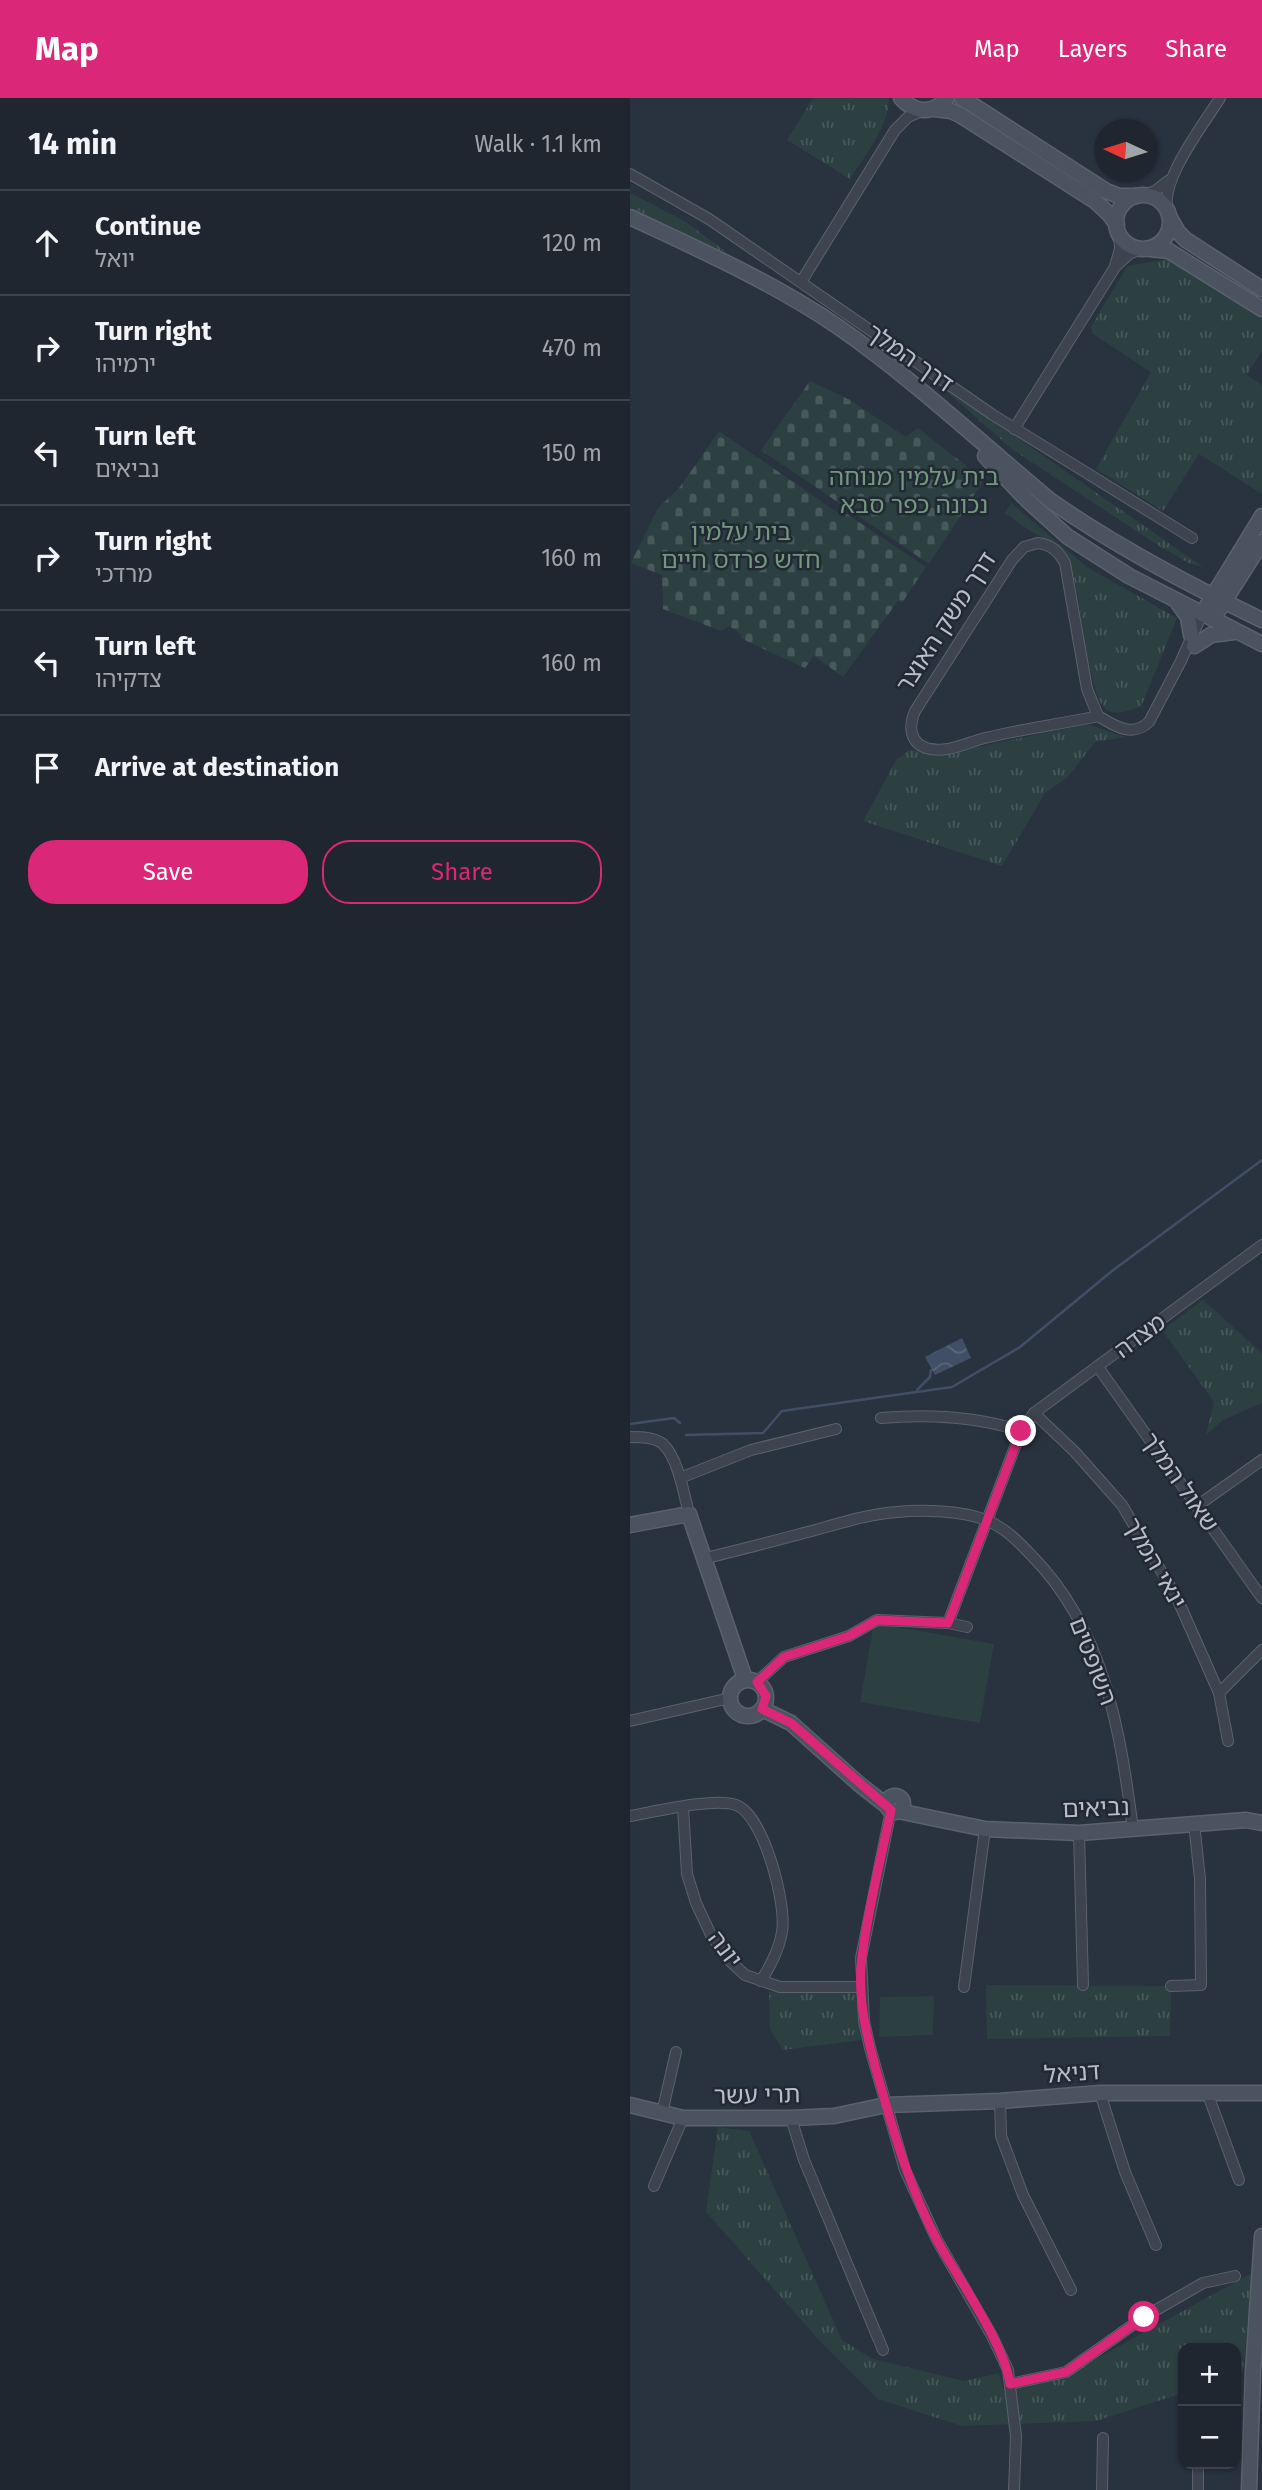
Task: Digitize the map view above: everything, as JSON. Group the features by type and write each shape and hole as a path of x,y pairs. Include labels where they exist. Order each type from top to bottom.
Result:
{"street":[{"path":"901,98 910,107 951,111 960,115 1103,208 1129,245 1169,251 1262,309"},
{"path":"801,282 895,130 901,115 901,98"},
{"path":"895,130 908,117 929,110 947,98"},
{"path":"962,98 1106,191 1122,196 1157,200 1186,240 1262,289"},
{"path":"1014,429 1115,267 1131,253 1161,243 1166,237 1170,224 1165,196 1171,178 1220,98"},
{"name":"דרך המלך","path":"630,174 692,208 1014,429 1192,538"},
{"path":"1115,267 1120,248 1120,208 1129,200 1155,191 1171,178"},
{"path":"630,217 752,276 801,304 877,356 1051,501 1098,532 1256,617"},
{"path":"939,407 1027,500 1068,537 1129,576 1262,644"},
{"path":"1098,716 1126,730 1143,728 1154,714 1193,640 1233,576 1262,516"},
{"path":"1183,580 1198,583 1233,576 1262,541"},
{"name":"דרך משק האוצר","path":"1038,543 1051,546 1065,563 1087,689 1098,716 985,738 951,750 924,747 915,740 911,726 915,711 1012,560 1029,544 1038,543"},
{"path":"1233,576 1240,601 1256,617"},
{"path":"1174,599 1186,615 1193,640"},
{"path":"1193,640 1238,632"},
{"path":"1083,719 1092,701"},
{"name":"מצדה","path":"948,1623 1021,1431 1034,1413 1262,1245"},
{"name":"שאול המלך","path":"1098,1367 1262,1598"},
{"name":"ינאי המלך","path":"1034,1413 1075,1452 1122,1505 1177,1598 1219,1693 1228,1741"},
{"path":"881,1418 918,1415 956,1417 997,1423 1021,1431"},
{"path":"680,1478 751,1450 835,1429"},
{"path":"630,1437 652,1438 663,1444 670,1454 680,1478 689,1514 751,1681 766,1696 762,1709 750,1716 739,1714 734,1710 730,1698 733,1687 751,1681 784,1657 849,1636 877,1620 948,1623 967,1627"},
{"path":"1197,1506 1262,1460"},
{"name":"השופטים","path":"706,1558 898,1511 948,1513 986,1520 1016,1539 1050,1573 1080,1618 1099,1665 1114,1716 1133,1829"},
{"path":"630,1525 689,1514"},
{"path":"1219,1693 1262,1650"},
{"path":"630,1721 730,1698"},
{"name":"נביאים","path":"762,1709 791,1723 859,1784 894,1805 932,1817 985,1829 1079,1833 1246,1820 1262,1823"},
{"path":"630,1816 719,1803 739,1806 748,1813 765,1844 777,1885 783,1931 775,1956 761,1981"},
{"path":"894,1805 861,1958 861,1987 867,2034 905,2170 937,2240 992,2336 1008,2370 1016,2436 1014,2490"},
{"name":"יונה","path":"683,1807 687,1874 696,1903 711,1935 729,1960 745,1975 780,1987 861,1987"},
{"path":"1171,1986 1201,1985 1200,1879 1194,1823"},
{"path":"964,1987 985,1829"},
{"path":"1079,1833 1083,1985"},
{"path":"662,2113 676,2052"},
{"path":"1100,2092 1125,2172 1156,2245"},
{"name":"דניאל","path":"886,2105 1000,2101 1100,2092 1262,2093"},
{"path":"1208,2092 1239,2180"},
{"path":"1000,2101 1001,2136 1005,2148 1023,2195 1071,2290"},
{"name":"תרי עשר","path":"630,2105 683,2118 792,2118 834,2116 886,2105"},
{"path":"654,2186 683,2118"},
{"path":"792,2118 804,2160 883,2350"},
{"path":"1249,2490 1262,2236"},
{"path":"1010,2384 1066,2372 1144,2317 1203,2283 1235,2276"},
{"path":"1102,2490 1103,2438"},
{"path":"1198,2469 1198,2490"}],"green space":[{"path":"813,98 889,98 881,130 850,179 787,140"},
{"path":"630,193 683,220 737,260 630,207"},
{"path":"1169,259 1262,317 1262,351 1247,375 1262,385 1262,494 1199,454 1163,511 1096,469 1151,372 1093,334 1091,327 1126,268"},
{"path":"929,376 1203,567 1189,563 1159,546 1013,450"},
{"name":"בית עלמין מנוחה נכונה כפר סבא","path":"810,381 850,400 906,437 918,428 984,480 929,564 761,450"},
{"name":"בית עלמין חדש פרדס חיים","path":"719,431 844,517 847,514 926,567 902,603 898,601 843,677 814,656 805,668 740,638 742,635 729,626 721,631 663,609 662,575 631,563 658,508 680,487"},
{"path":"1011,503 1087,567 1177,618 1141,707 1113,712 1101,702 1094,686 1071,566 1064,551 1057,544 1032,532 1005,513"},
{"path":"1087,724 1125,737 1095,742 1068,777 1045,793 1002,866 863,821 896,760 909,750 945,754"},
{"path":"1203,1300 1262,1353 1262,1403 1223,1420 1206,1435 1214,1402 1162,1330"},
{"path":"874,1623 994,1644 980,1723 860,1702"},
{"path":"986,1985 1171,1986 1170,2036 987,2039"},
{"path":"769,1992 856,1993 862,2040 783,2050 770,2029"},
{"path":"934,1996 933,2035 879,2037 880,1997"},
{"path":"718,2127 749,2131 842,2340 873,2359 964,2381 999,2373 1003,2389 1092,2361 1252,2273 1243,2371 1241,2372 1241,2343 1178,2343 1178,2395 1096,2421 962,2426 878,2399 817,2338 706,2212"}],"water":[{"path":"962,1338 971,1358 935,1375 925,1357"}],"waterway":[{"path":"686,1435 763,1433 782,1411 952,1387 1020,1347 1112,1271 1262,1160"},
{"path":"917,1390 930,1377 931,1370"},
{"path":"630,1424 674,1418 680,1423"}],"route":[{"path":"1021,1431 948,1623 877,1620 849,1636 784,1657 757,1682 764,1689 766,1696 762,1709 791,1723 891,1810 861,1958 864,2021 905,2170 937,2240 992,2336 1008,2370 1010,2384 1066,2372 1144,2317"}]}
